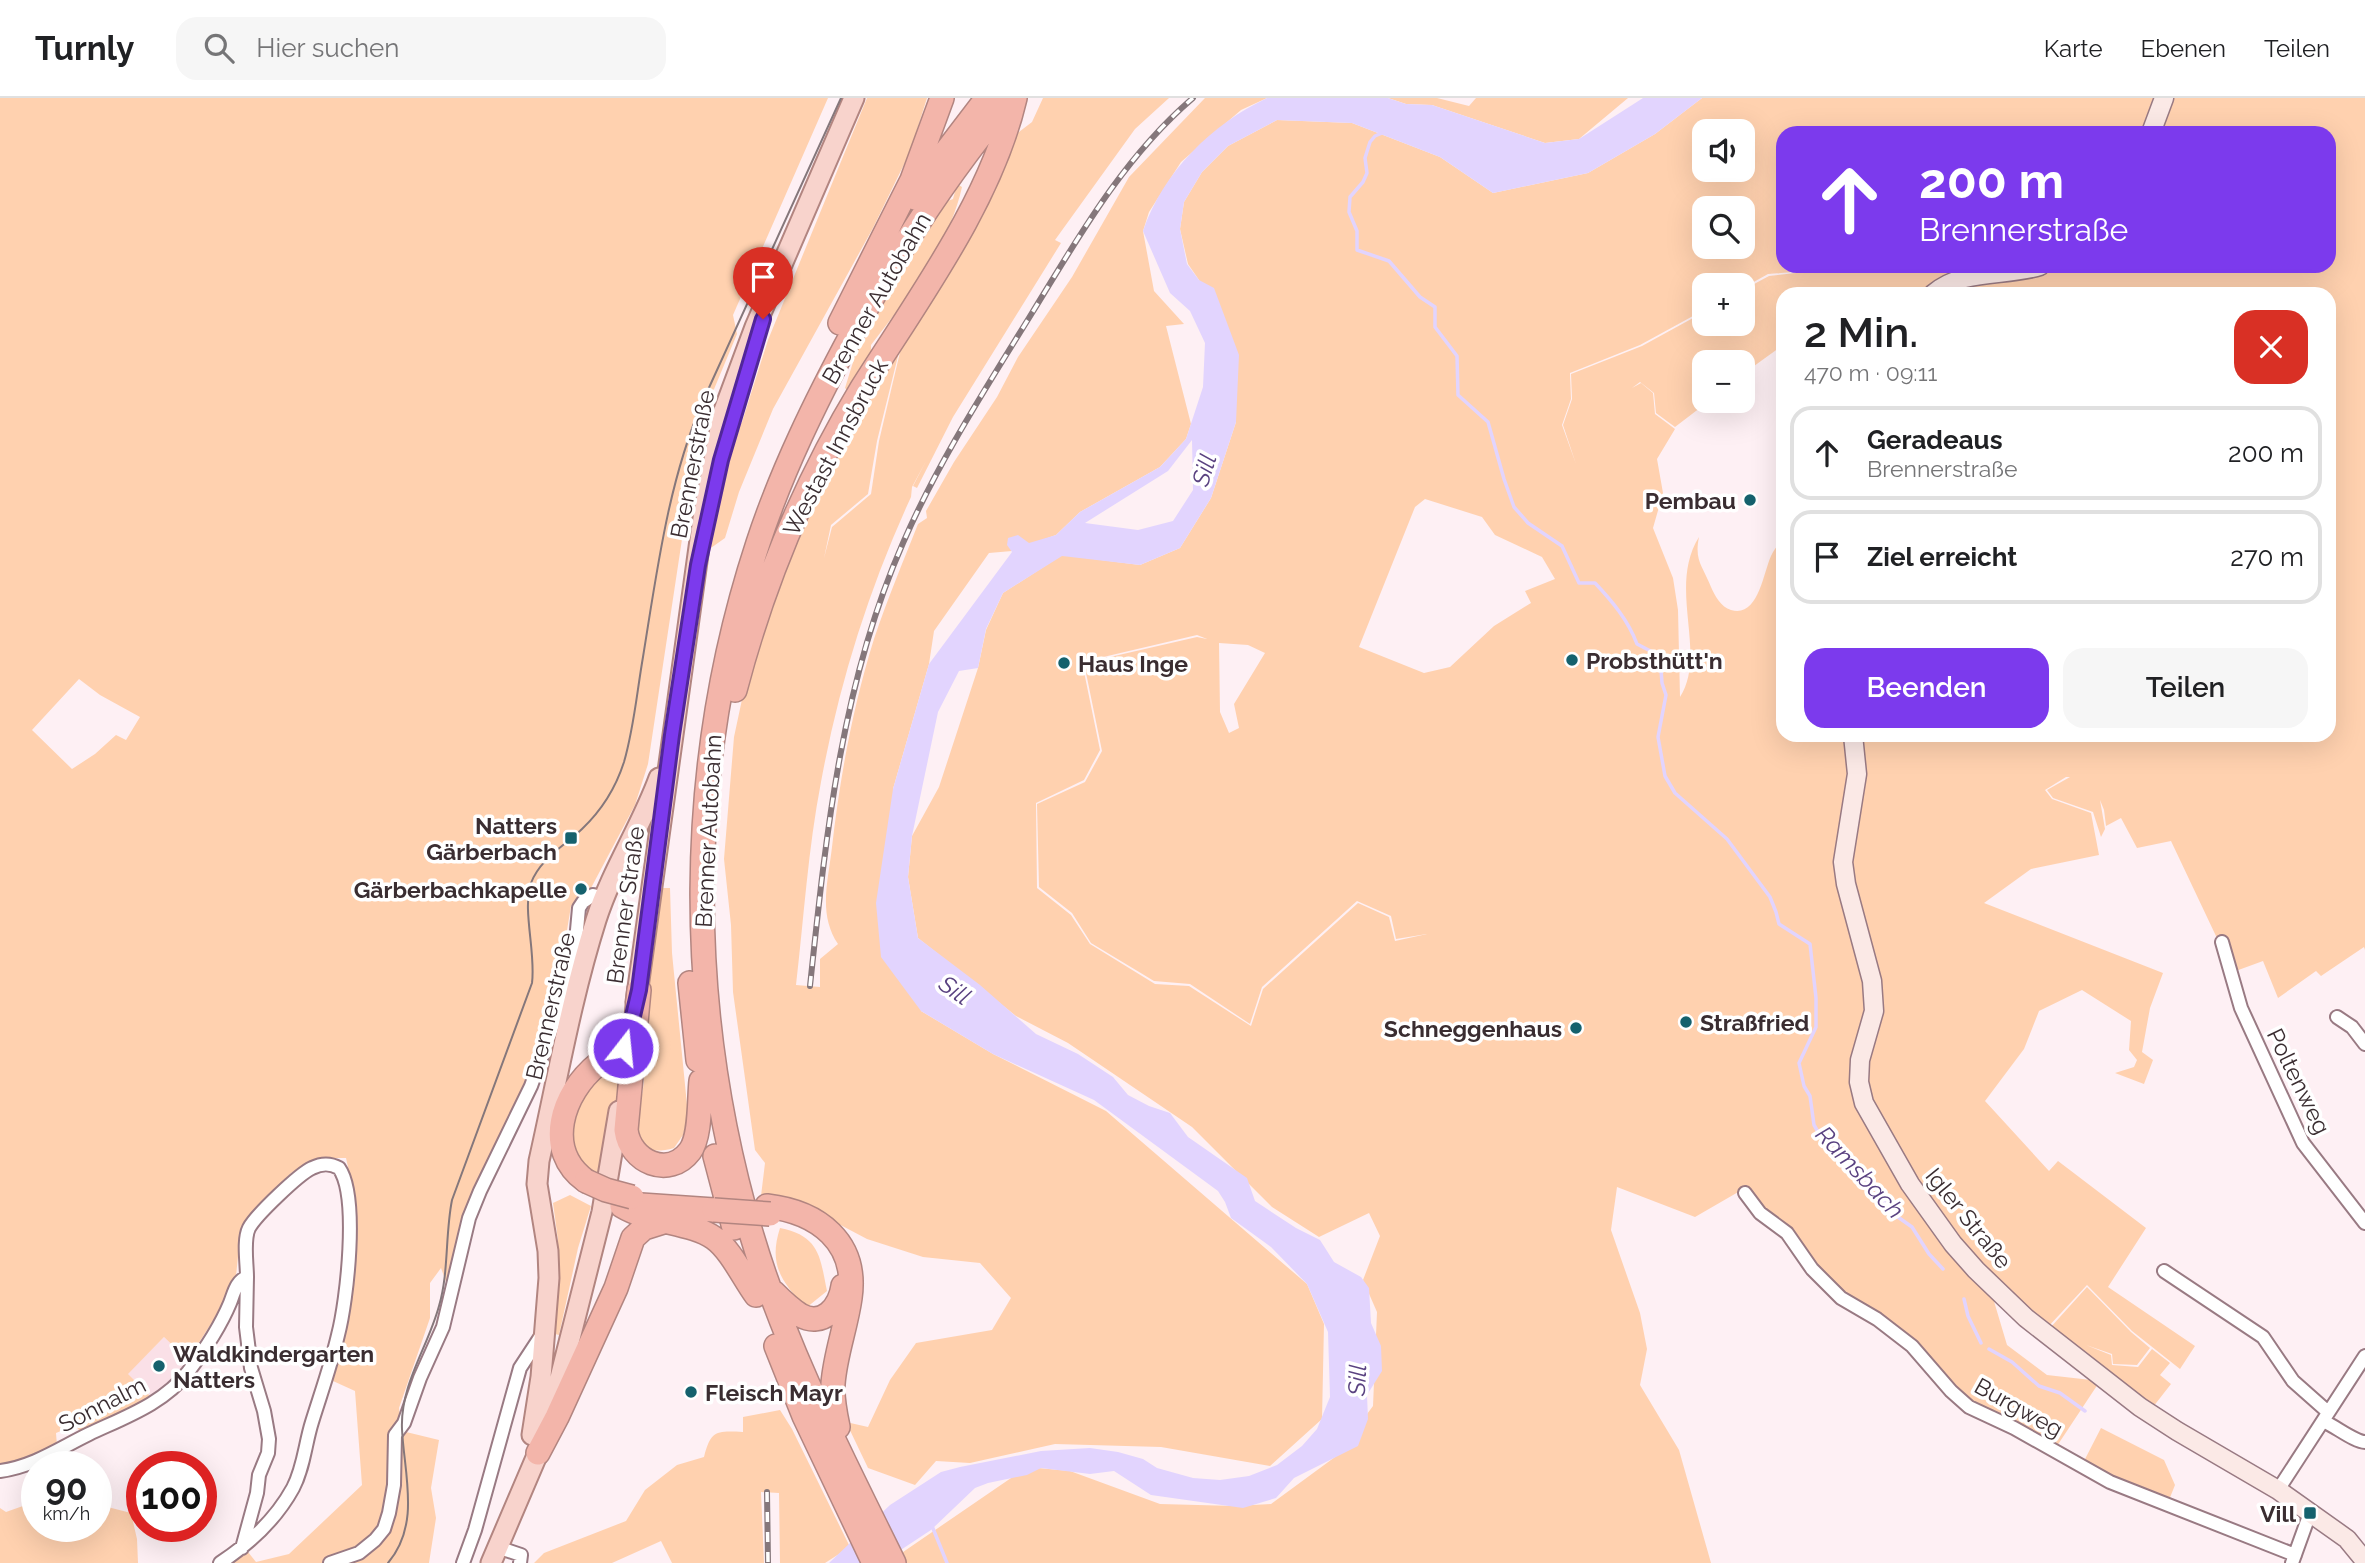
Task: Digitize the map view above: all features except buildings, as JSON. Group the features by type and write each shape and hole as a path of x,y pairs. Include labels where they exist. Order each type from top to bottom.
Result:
{"highway":[{"path":"840,323 912,180 942,98"},
{"name":"Brenner Autobahn","path":"874,1563 820,1409 764,1293 724,1195 701,1081 692,1015 686,913 695,759 709,670 734,569 789,425 840,323 897,225 943,157 990,109 1013,98"},
{"name":"Westast Innsbruck","path":"702,860 731,704 747,644 784,541 807,489 862,389 964,224 988,177 1010,120 1013,98"},
{"name":"Brenner Autobahn","path":"764,1293 718,1087 704,974 702,860 711,741 724,667 747,580 775,497 800,437 874,293 990,109"},
{"path":"639,990 626,1129 630,1145 638,1156 654,1164 667,1164 690,1151 697,1129 701,1081"},
{"path":"583,1185 565,1157 562,1139 564,1114 571,1097 591,1070 626,1046"},
{"path":"548,1128 555,1166 566,1180 630,1205 663,1222 697,1230 714,1238 764,1293 800,1315 816,1318 826,1316 837,1308 844,1284 838,1256 821,1233 804,1222 768,1210"},
{"path":"630,1205 792,1210 814,1219 833,1235 846,1256 851,1276 850,1294 835,1367 820,1409 894,1563"},
{"path":"537,1452 557,1417 616,1288 633,1238 645,1228 663,1222"}],"main road":[{"name":"Brennerstraße","path":"672,735 698,565 721,460 770,296 854,98"},
{"path":"2154,126 2164,98"},
{"path":"1941,287 1972,276 1992,273"},
{"name":"Brenner Straße","path":"621,859 647,810 672,735"},
{"name":"Brenner Straße","path":"494,1555 537,1452 559,1382 605,1202 626,1046 639,990 672,735"},
{"name":"Igler Straße","path":"1854,742 1857,774 1843,862 1846,884 1872,981 1874,1011 1860,1060 1859,1082 1864,1103 1910,1185 1953,1244 2026,1318 2140,1406 2177,1431 2278,1490 2353,1545 2365,1561"},
{"path":"621,859 628,854 640,852 651,859 656,868"},
{"name":"Brennerstraße","path":"548,1128 575,996 604,898 621,859"},
{"name":"Brenner Straße","path":"519,1494 537,1413 549,1303 548,1251 537,1184 539,1161 548,1128"}],"street":[{"path":"330,1563 359,1553 375,1541 384,1529 394,1485 395,1435 404,1423 443,1326 469,1218 531,1086 551,1031 573,955 579,908 593,895 604,898"},
{"name":"Poltenweg","path":"2222,942 2241,1008 2303,1143 2365,1223"},
{"path":"2337,1017 2352,1027 2365,1044"},
{"path":"220,1563 242,1548 279,1511 293,1487 300,1473 312,1421 334,1353 342,1317 349,1227 348,1190 341,1171 329,1164 312,1168 293,1183 253,1222 247,1234 246,1332 251,1368 269,1439 268,1454 260,1472 242,1548"},
{"name":"Burgweg","path":"1745,1193 1760,1213 1787,1233 1812,1269 1841,1298 1877,1319 1912,1346 1951,1391 1969,1407 2014,1428 2110,1482 2293,1559"},
{"path":"2164,1271 2263,1337 2293,1381 2326,1417 2359,1442 2365,1442"},
{"name":"Sonnalm","path":"0,1471 35,1461 145,1408 165,1395 196,1361 222,1320 238,1283 247,1277"},
{"path":"463,1563 475,1530 520,1368 545,1330"},
{"path":"2278,1490 2365,1356"},
{"path":"2293,1559 2310,1513"},
{"path":"494,1555 522,1555 520,1563"}],"shaded area":[{"path":"0,98 828,98 733,315 737,334 707,406 684,526 648,764 635,805 591,888 571,906 551,1027 528,1092 500,1139 450,1293 441,1268 430,1283 430,1318 399,1408 402,1431 439,1440 431,1488 436,1518 429,1563 229,1563 248,1552 256,1562 289,1554 362,1485 355,1391 333,1381 349,1298 354,1242 354,1214 346,1158 318,1158 291,1173 241,1227 235,1286 188,1360 164,1337 128,1374 151,1397 82,1434 75,1425 56,1433 57,1446 46,1451 21,1451 21,1463 0,1467","holes":["79,679 100,695 140,717 126,740 116,735 95,754 72,769 32,730"]},
{"path":"867,98 927,98 910,152 873,228 773,409 739,492 725,538 708,550 734,432 742,422 768,340"},
{"path":"1043,98 1169,98 1135,129 1055,240 1061,243 953,417 917,488 913,486 926,461 912,487 911,497 882,566 857,637 828,745 813,832 796,985 820,987 820,959 838,944 828,921 826,897 848,742 874,639 918,524 927,518 926,511 954,462 997,397 1018,357 1072,277 1129,177 1205,98 1267,98 1241,110 1181,162 1149,212 1143,231 1154,291 1184,324 1166,326 1191,424 1186,439 1160,467 1080,512 1056,535 1012,551 989,553 934,631 929,664 893,789 921,1011 993,1054 1106,1111 1307,1284 1324,1324 1322,1419 1270,1466 1161,1447 1055,1444 970,1463 936,1461 915,1485 868,1468 846,1422 868,1427 890,1380 916,1343 992,1330 1011,1298 980,1263 923,1257 867,1239 814,1211 761,1196 765,1163 755,1150 733,992 731,925 724,859 734,737 750,662 818,490 850,431 899,352 877,441 868,494 831,525 824,558 832,527 871,494 879,441 901,348 953,260 1011,138 1032,122"},
{"path":"1388,98 1437,98 1469,106 1476,98 1628,98 1579,139 1545,143 1432,105 1406,104"},
{"path":"1702,98 2365,98 2365,950 2364,947 2321,976 2316,971 2278,998 2263,961 2233,972 2171,841 2137,848 2121,818 2106,826 2100,800 2105,829 2101,837 2093,812 2053,798 2047,790 2070,777 2045,790 2052,799 2091,813 2099,855 2031,869 1984,903 2163,973 2150,1008 2142,1052 2153,1060 2144,1084 2115,1073 2134,1067 2137,1060 2129,1050 2131,1021 2082,990 2039,1011 2024,1049 1985,1101 2049,1171 2058,1161 2146,1228 2108,1287 2195,1346 2180,1369 2132,1331 2087,1285 2047,1328 1980,1266 1856,1100 1871,1136 1900,1182 1993,1298 2007,1345 2047,1375 2100,1381 2055,1449 1976,1408 1931,1364 1844,1297 1740,1191 1695,1217 1617,1187 1611,1230 1640,1313 1647,1349 1640,1385 1679,1450 1711,1563 887,1563 1027,1467 1070,1471 1160,1504 1271,1504 1335,1457 1373,1406 1377,1312 1363,1280 1380,1236 1369,1213 1319,1237 1272,1207 1192,1127 1068,1043 1016,1016 918,938 908,877 912,836 939,787 978,668 986,630 1003,593 1062,555 1140,565 1180,548 1211,498 1236,422 1199,280 1188,264 1180,229 1184,202 1202,172 1228,146 1277,120 1352,123 1440,157 1493,193 1588,173 1655,134","holes":["1425,499 1482,517 1495,535 1542,557 1555,579 1525,591 1531,603 1494,626 1450,667 1424,673 1359,647 1415,507","1197,635 1207,639 1197,637 1084,663 1102,751 1085,782 1037,804 1039,887 1072,913 1091,943 1154,981 1190,984 1250,1024 1262,987 1357,901 1391,916 1396,939 1427,934 1395,941 1389,917 1358,903 1263,989 1251,1026 1189,986 1155,984 1090,944 1071,915 1037,888 1036,803 1084,780 1100,750 1082,662","1219,643 1248,645 1265,653 1234,704 1239,728 1229,733 1220,712"]},
{"path":"957,184 962,187 956,209 937,251 871,345 871,351 847,390 845,388 858,346 906,262 945,202 953,199"},
{"path":"661,888 670,888 672,953 688,1115 683,1135 674,1148 657,1151 646,1148 640,1141 638,1118 644,1080 640,1053"},
{"path":"621,1057 614,1121 601,1180 582,1170 568,1131 584,1089"},
{"path":"570,1195 591,1206 578,1248 559,1335 555,1334 558,1240 553,1203"},
{"path":"780,1228 803,1236 811,1242 820,1258 827,1291 806,1308 779,1272 776,1252"},
{"path":"2087,1287 2150,1348 2137,1365 2113,1364 2112,1354 2086,1345 2111,1355 2112,1365 2138,1367 2152,1349 2170,1363 2160,1375 2171,1384 2153,1407 2115,1379 2085,1351 2083,1354 2050,1328"},
{"name":"Waldkindergarten Natters","path":"164,1337 188,1360 165,1386 151,1397 127,1374"},
{"path":"780,1410 850,1547 825,1563 780,1563 779,1493 761,1492 764,1563 672,1563 661,1541 612,1563 534,1563 544,1553 626,1521 645,1490 677,1465 704,1457 712,1437 721,1432 743,1432 743,1417"},
{"path":"2101,1428 2164,1460 2175,1485 2169,1500 2083,1463"},
{"path":"21,1507 21,1542 112,1542 112,1508 126,1512 126,1542 137,1542 138,1563 0,1563 0,1508 6,1512"}],"water":[{"name":"Sill","path":"1267,98 1388,98 1406,104 1432,105 1545,143 1579,139 1643,98 1702,98 1655,134 1588,173 1493,193 1440,157 1352,123 1277,120 1228,146 1202,172 1184,202 1180,229 1187,264 1199,280 1214,288 1239,355 1236,422 1211,498 1180,548 1140,565 1062,556 1003,593 986,629 978,668 959,671 938,712 912,836 908,877 918,938 980,985 1036,1034 1078,1054 1113,1077 1128,1095 1170,1113 1188,1137 1247,1178 1255,1201 1320,1240 1334,1262 1361,1277 1369,1288 1371,1323 1381,1346 1382,1371 1367,1395 1368,1419 1358,1446 1294,1478 1276,1498 1243,1508 1151,1495 1114,1471 1090,1474 1041,1468 1027,1475 975,1488 931,1530 881,1563 829,1563 890,1505 941,1472 1041,1451 1090,1448 1143,1459 1157,1468 1193,1478 1220,1480 1249,1476 1277,1465 1302,1446 1317,1429 1330,1397 1328,1332 1307,1284 1271,1247 1231,1218 1218,1191 1094,1100 993,1054 921,1011 881,957 876,903 893,789 929,664 1012,552 1007,545 1008,538 1018,535 1029,543 1056,535 1080,512 1160,467 1186,439 1203,387 1205,343 1190,311 1170,293 1143,231 1163,189 1192,152 1227,121","holes":["1192,440 1193,490 1173,521 1138,530 1085,523 1168,471"]}],"waterway":[{"name":"Ramsbach","path":"1382,133 1370,142 1365,158 1367,173 1350,197 1349,212 1357,231 1357,250 1389,261 1420,297 1435,307 1435,327 1457,356 1458,395 1488,422 1514,507 1528,523 1562,546 1579,583 1595,583 1619,611 1637,644 1660,656 1662,683 1666,695 1658,737 1665,776 1675,793 1727,839 1770,897 1779,924 1810,944 1816,1027 1799,1063 1804,1086 1810,1096 1814,1125 1821,1137 1840,1149 1850,1164 1881,1195 1888,1210 1912,1227 1929,1254 1943,1269"},
{"name":"Ramsbach","path":"1964,1299 1968,1316 1981,1343"},
{"name":"Ramsbach","path":"1989,1349 2012,1362 2039,1386 2060,1393 2085,1411"},
{"path":"932,1526 947,1563"}],"tram line":[{"path":"388,1563 398,1548 407,1515 402,1429 405,1397 442,1293 452,1200 532,983 528,918 531,883 546,860 582,829 602,806 621,771 633,723 665,528 690,433 841,98"}],"railway":[{"path":"810,986 839,761 865,650 903,543 931,483 963,426 1085,227 1145,146 1193,98"},
{"path":"767,1492 768,1563"}],"place":[{"name":"Pembau","path":"1750,500"},
{"name":"Probsthütt'n","path":"1572,660"},
{"name":"Haus Inge","path":"1064,663"},
{"name":"Natters Gärberbach","path":"571,838"},
{"name":"Gärberbachkapelle","path":"581,889"},
{"name":"Straßfried","path":"1686,1022"},
{"name":"Schneggenhaus","path":"1576,1028"},
{"name":"Waldkindergarten Natters","path":"159,1366"},
{"name":"Fleisch Mayr","path":"691,1392"},
{"name":"Vill","path":"2310,1513"}],"route":[{"path":"623,1048 626,1046 639,990 672,735 698,565 721,460 763,319"}]}
